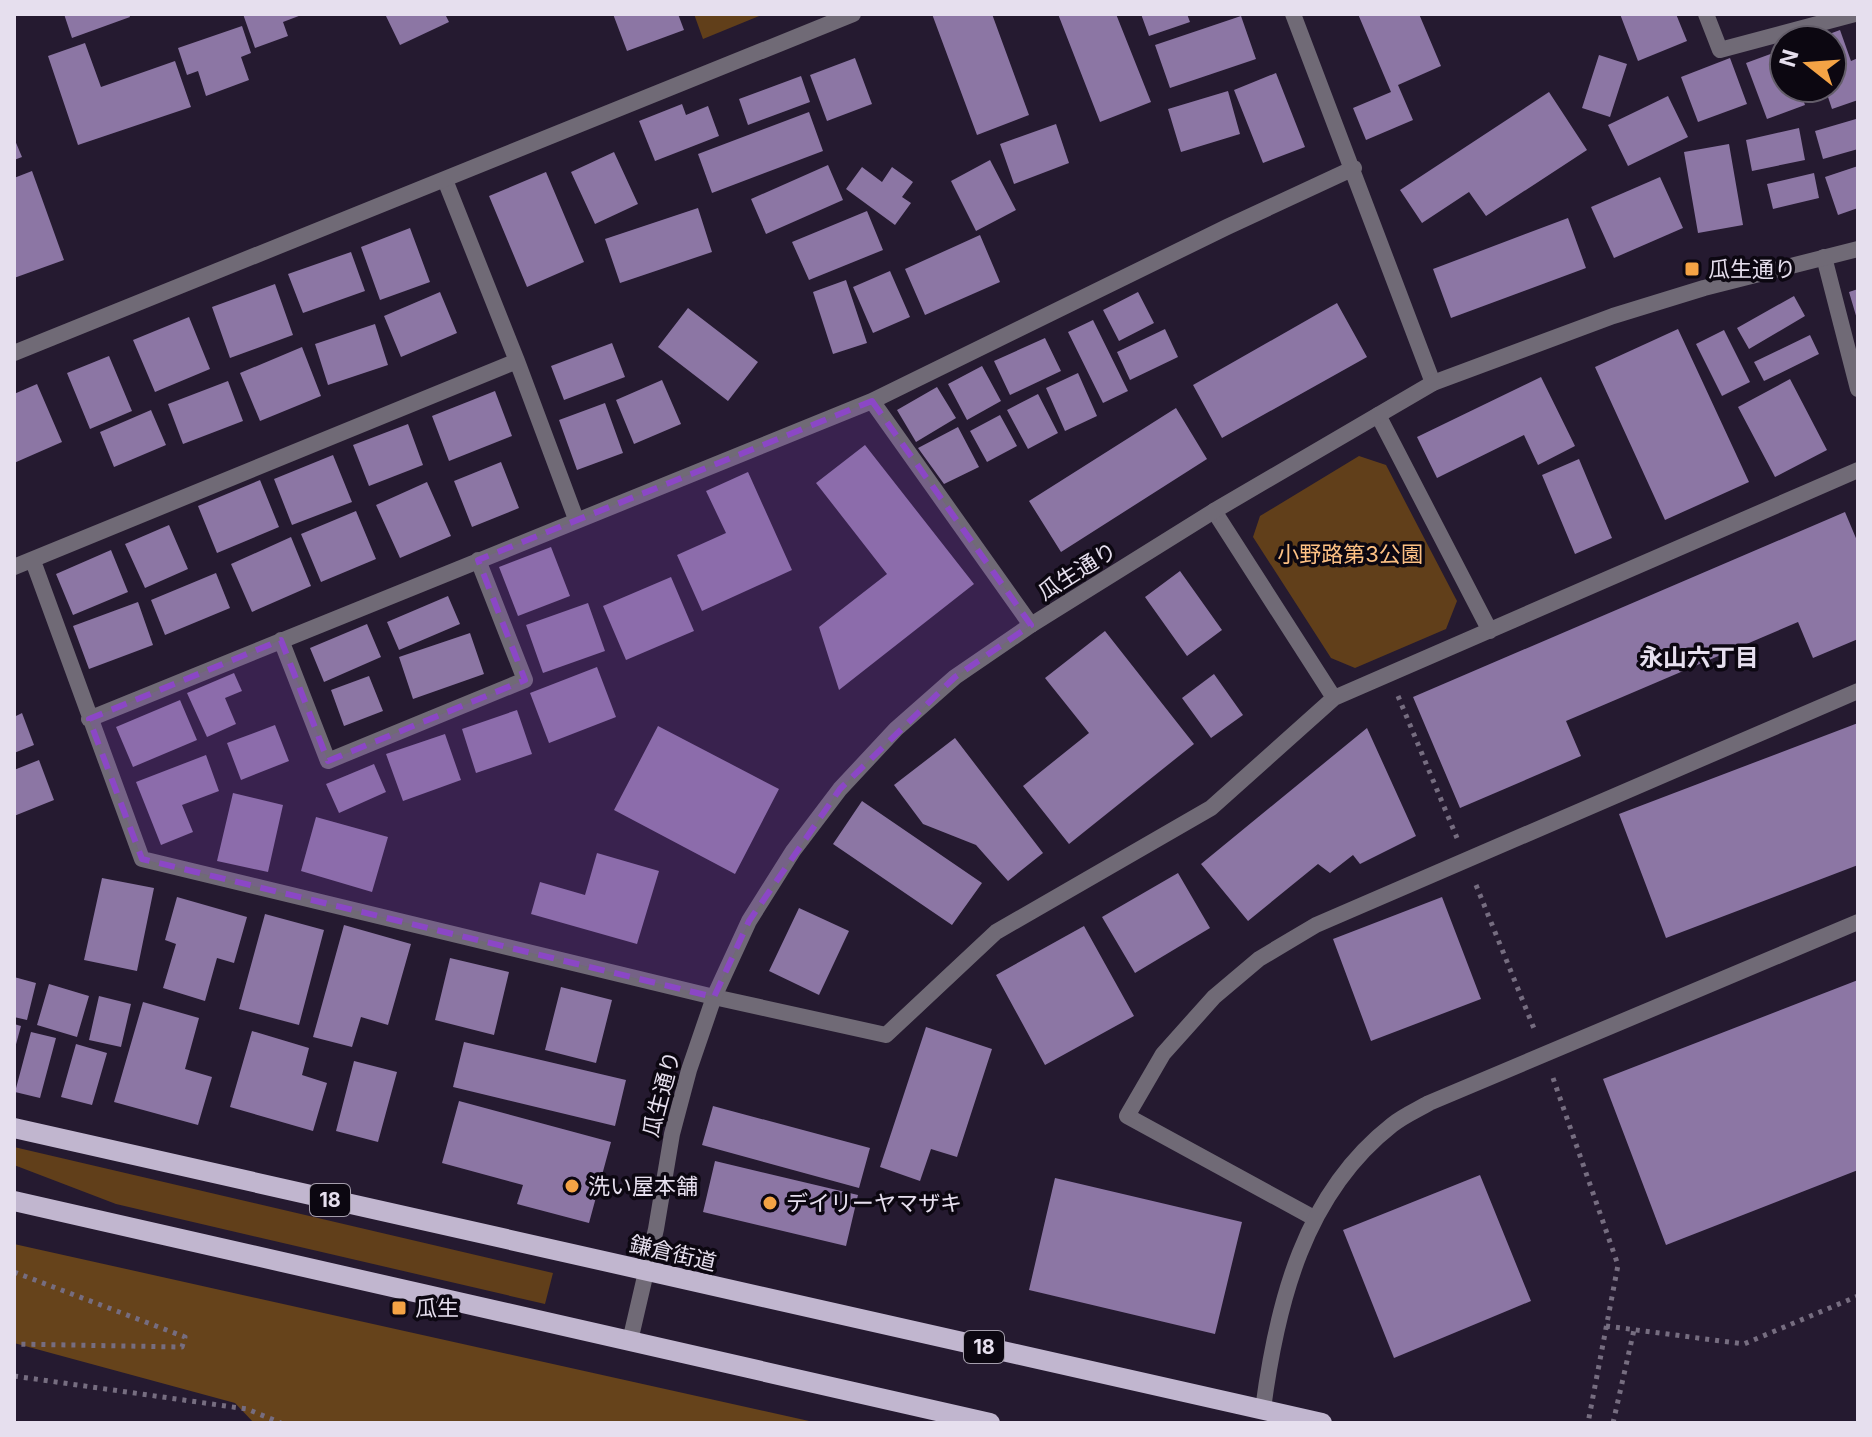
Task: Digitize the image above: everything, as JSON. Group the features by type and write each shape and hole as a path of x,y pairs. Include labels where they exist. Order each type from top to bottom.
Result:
{"main road":[{"name":"鎌倉街道","path":"14,1128 1322,1423"},
{"path":"14,1201 990,1423"}],"street":[{"path":"14,353 853,14"},
{"path":"1293,14 1354,168 1433,383"},
{"path":"1706,14 1720,50 1855,14"},
{"path":"89,719 872,401 1354,168"},
{"path":"445,180 576,519"},
{"name":"瓜生通り","path":"630,1341 647,1272 672,1134 689,1070 714,997 749,921 793,851 840,789 896,729 955,677 1031,625 1214,511 1433,383 1613,316 1704,288 1858,249"},
{"path":"1824,257 1858,389"},
{"path":"14,567 517,361"},
{"path":"872,401 1031,625"},
{"path":"1378,415 1490,631"},
{"path":"33,561 142,859 714,997 886,1035 996,932 1211,808 1334,698 1858,470"},
{"path":"1214,511 1334,698"},
{"path":"281,640 328,761 356,750 525,680 478,560"},
{"path":"1314,1218 1127,1116 1163,1054 1214,997 1259,959 1316,925 1858,691"},
{"path":"1263,1409 1269,1361 1299,1248 1334,1184 1364,1148 1395,1122 1429,1103 1858,922"}],"path":[{"path":"1389,676 1545,1055 1618,1265 1588,1423"},
{"path":"14,1272 185,1337 182,1347 14,1344"},
{"path":"1606,1326 1744,1344 1858,1296"},
{"path":"1613,1423 1634,1330"},
{"path":"14,1376 247,1409 281,1423"}],"highlighted area":[{"path":"872,401 1031,625 955,677 840,789 749,921 714,997 142,859 89,719 281,640 328,761 525,680 478,560"}],"green space":[{"path":"694,14 764,14 703,39"},
{"name":"小野路第3公園","path":"1359,456 1386,465 1457,601 1446,629 1355,668 1331,658 1253,537 1260,516"},
{"path":"14,1147 553,1273 545,1304 116,1204 14,1165"}],"shaded area":[{"path":"14,1244 818,1423 254,1423 235,1403 14,1343"}],"building":[{"path":"64,14 129,14 130,17 72,38"},
{"path":"243,14 304,14 283,22 288,36 255,48"},
{"path":"385,14 445,14 449,22 400,45"},
{"path":"613,14 678,14 684,30 627,51"},
{"path":"932,14 992,14 1029,115 977,135"},
{"path":"1058,14 1116,14 1151,102 1100,122"},
{"path":"1141,14 1187,14 1190,22 1149,36"},
{"path":"1358,14 1419,14 1441,66 1398,85 1413,120 1366,140 1353,108 1391,92"},
{"path":"1620,14 1676,14 1687,41 1638,61"},
{"path":"1241,16 1256,59 1170,88 1155,45"},
{"path":"242,26 251,53 241,57 249,80 206,96 198,71 187,75 178,48"},
{"path":"85,43 101,87 175,61 191,107 78,145 48,56"},
{"path":"1848,53 1851,61 1858,58 1858,100 1848,103"},
{"path":"1599,55 1627,64 1610,117 1582,108"},
{"path":"1768,55 1768,104 1805,105 1767,119 1746,63"},
{"path":"855,58 872,104 827,121 810,75"},
{"path":"1730,58 1747,104 1698,122 1681,77"},
{"path":"1276,73 1305,147 1263,163 1234,90"},
{"path":"801,76 810,102 748,125 739,99"},
{"path":"1228,91 1240,134 1181,152 1168,109"},
{"path":"1549,92 1587,150 1486,216 1469,192 1422,223 1400,190"},
{"path":"1668,96 1688,137 1628,166 1608,125"},
{"path":"682,104 686,115 708,106 719,136 655,161 639,121"},
{"path":"1830,104 1846,104 1832,109"},
{"path":"809,112 823,151 712,193 698,154"},
{"path":"1856,119 1858,149 1823,159 1815,131"},
{"path":"1056,124 1069,163 1014,184 1000,144"},
{"path":"1799,128 1805,160 1752,171 1746,140"},
{"path":"14,138 22,157 14,160"},
{"path":"1729,144 1743,225 1698,233 1684,152"},
{"path":"614,152 638,204 595,224 571,172"},
{"path":"990,160 1016,210 976,231 951,181"},
{"path":"828,165 843,200 766,234 751,199"},
{"path":"1858,166 1858,208 1838,215 1825,177"},
{"path":"862,167 882,182 892,167 913,182 902,197 911,203 895,225 846,189"},
{"path":"32,171 64,260 14,278 14,178"},
{"path":"546,172 584,262 527,287 489,196"},
{"path":"1814,173 1819,198 1773,209 1767,184"},
{"path":"1660,177 1683,228 1614,258 1591,207"},
{"path":"698,208 712,252 620,283 605,239"},
{"path":"867,211 883,250 809,280 792,242"},
{"path":"1568,218 1586,268 1451,318 1433,269"},
{"path":"410,228 430,282 380,300 361,247"},
{"path":"980,235 1000,282 925,315 905,269"},
{"path":"351,252 365,291 303,313 288,274"},
{"path":"890,271 910,317 873,333 853,287"},
{"path":"846,280 867,343 833,354 813,292"},
{"path":"275,284 293,335 230,358 212,307"},
{"path":"1858,289 1858,319 1857,319 1849,292"},
{"path":"440,292 457,333 401,357 384,316"},
{"path":"1138,292 1154,323 1119,341 1103,310"},
{"path":"1794,296 1805,316 1749,349 1737,328"},
{"path":"1337,303 1367,357 1222,438 1193,385"},
{"path":"688,308 758,362 728,401 658,347"},
{"path":"189,317 210,369 155,392 133,340"},
{"path":"1093,320 1128,391 1103,403 1068,332"},
{"path":"375,324 388,365 328,385 315,344"},
{"path":"1165,329 1178,357 1130,380 1117,352"},
{"path":"1678,329 1749,482 1665,520 1595,367"},
{"path":"1724,330 1750,382 1722,396 1696,344"},
{"path":"1810,335 1819,354 1764,381 1754,362"},
{"path":"1045,338 1061,371 1010,395 994,361"},
{"path":"612,343 625,377 564,400 551,366"},
{"path":"302,347 321,396 260,421 240,373"},
{"path":"109,356 132,411 90,429 67,373"},
{"path":"982,366 1001,401 967,420 948,384"},
{"path":"1078,373 1097,416 1065,431 1046,388"},
{"path":"1541,377 1575,446 1538,465 1524,435 1437,478 1417,437"},
{"path":"1790,379 1827,450 1775,477 1738,407"},
{"path":"662,380 681,424 634,444 616,400"},
{"path":"228,381 243,421 183,444 168,404"},
{"path":"37,384 62,442 14,463 14,394"},
{"path":"937,387 956,418 916,442 897,410"},
{"path":"495,391 512,436 449,461 432,416"},
{"path":"1038,394 1058,433 1028,449 1007,410"},
{"path":"605,403 623,453 577,470 559,420"},
{"path":"1176,408 1207,459 1061,552 1029,501"},
{"path":"151,410 166,445 114,467 100,432"},
{"path":"1000,415 1017,446 987,462 970,431"},
{"path":"408,424 423,465 369,486 353,445"},
{"path":"958,427 979,467 944,484 918,448"},
{"path":"865,445 974,584 839,690 819,627 887,574 816,483"},
{"path":"333,455 352,502 292,525 274,479"},
{"path":"1579,459 1612,538 1575,554 1542,475"},
{"path":"501,462 519,508 472,527 454,481"},
{"path":"748,472 792,570 702,611 677,555 726,533 706,491"},
{"path":"260,480 279,527 217,553 198,506"},
{"path":"427,482 451,536 400,558 376,505"},
{"path":"356,511 376,559 321,582 301,534"},
{"path":"1845,512 1858,543 1858,639 1813,658 1798,622 1566,721 1581,756 1460,808 1413,697"},
{"path":"169,525 188,569 145,588 125,544"},
{"path":"291,537 311,586 252,612 231,564"},
{"path":"551,547 570,596 518,616 499,567"},
{"path":"111,550 128,592 73,615 56,574"},
{"path":"1180,571 1222,630 1187,656 1145,597"},
{"path":"216,573 230,608 165,635 151,600"},
{"path":"671,577 694,631 626,660 603,606"},
{"path":"448,596 460,624 399,650 387,622"},
{"path":"138,602 153,645 89,669 73,626"},
{"path":"588,603 605,651 543,673 526,625"},
{"path":"367,624 381,657 324,682 310,648"},
{"path":"1105,631 1194,744 1069,844 1023,786 1089,733 1045,678"},
{"path":"470,633 484,674 413,699 399,657"},
{"path":"597,667 616,717 549,743 530,693"},
{"path":"234,673 242,691 225,698 236,724 207,737 187,693"},
{"path":"1214,674 1243,715 1211,738 1182,698"},
{"path":"369,676 383,711 344,726 331,690"},
{"path":"180,700 197,740 133,767 116,727"},
{"path":"517,710 532,754 476,773 462,729"},
{"path":"22,713 34,745 14,753 14,717"},
{"path":"1858,723 1858,865 1666,938 1619,814"},
{"path":"275,725 289,761 241,780 227,743"},
{"path":"658,726 779,789 735,874 614,810"},
{"path":"1367,728 1416,836 1360,864 1353,855 1330,873 1318,864 1248,921 1201,864"},
{"path":"445,734 461,780 403,801 386,754"},
{"path":"955,738 1043,853 1008,881 976,845 923,824 894,785"},
{"path":"206,755 219,791 182,805 193,832 161,845 136,782"},
{"path":"39,760 54,800 14,816 14,770"},
{"path":"374,764 386,792 339,813 326,784"},
{"path":"233,793 283,805 268,872 217,861"},
{"path":"862,801 982,883 952,925 833,844"},
{"path":"316,817 388,837 372,892 301,871"},
{"path":"597,853 659,871 637,944 531,914 540,882 585,895"},
{"path":"1178,873 1210,928 1135,973 1102,917"},
{"path":"102,878 154,888 137,971 84,960"},
{"path":"177,897 247,917 234,963 217,958 205,1001 163,988 176,944 165,940"},
{"path":"1442,897 1481,999 1371,1041 1333,939"},
{"path":"799,908 849,931 819,995 769,971"},
{"path":"265,914 324,930 299,1025 239,1009"},
{"path":"344,925 411,944 388,1025 361,1017 352,1047 313,1037"},
{"path":"1084,926 1134,1016 1045,1065 996,975"},
{"path":"450,958 509,972 494,1035 435,1020"},
{"path":"14,977 36,983 27,1020 14,1017"},
{"path":"1858,980 1858,1170 1666,1245 1603,1079"},
{"path":"49,984 89,996 77,1037 37,1025"},
{"path":"561,987 612,1000 596,1063 545,1050"},
{"path":"99,996 131,1004 121,1047 89,1040"},
{"path":"143,1002 199,1018 185,1069 212,1077 198,1125 114,1102"},
{"path":"14,1024 21,1026 15,1048 14,1048"},
{"path":"926,1027 992,1049 957,1157 931,1149 920,1181 880,1167"},
{"path":"252,1031 309,1048 302,1075 327,1083 313,1131 230,1107"},
{"path":"31,1032 56,1038 40,1098 15,1092"},
{"path":"464,1042 626,1080 615,1126 453,1087"},
{"path":"76,1044 107,1053 92,1105 61,1097"},
{"path":"354,1061 397,1072 378,1142 336,1131"},
{"path":"459,1101 611,1142 589,1223 517,1204 523,1185 442,1163"},
{"path":"713,1106 870,1148 859,1188 702,1145"},
{"path":"715,1161 858,1195 846,1246 703,1212"},
{"path":"1480,1175 1531,1301 1394,1358 1343,1230"},
{"path":"1055,1178 1242,1222 1215,1334 1029,1290"}],"place":[{"name":"瓜生通り","path":"1692,269"},
{"name":"洗い屋本舗","path":"572,1186"},
{"name":"デイリーヤマザキ","path":"770,1203"},
{"name":"瓜生","path":"399,1308"}],"district":[{"name":"永山六丁目","path":"1699,658"}]}
